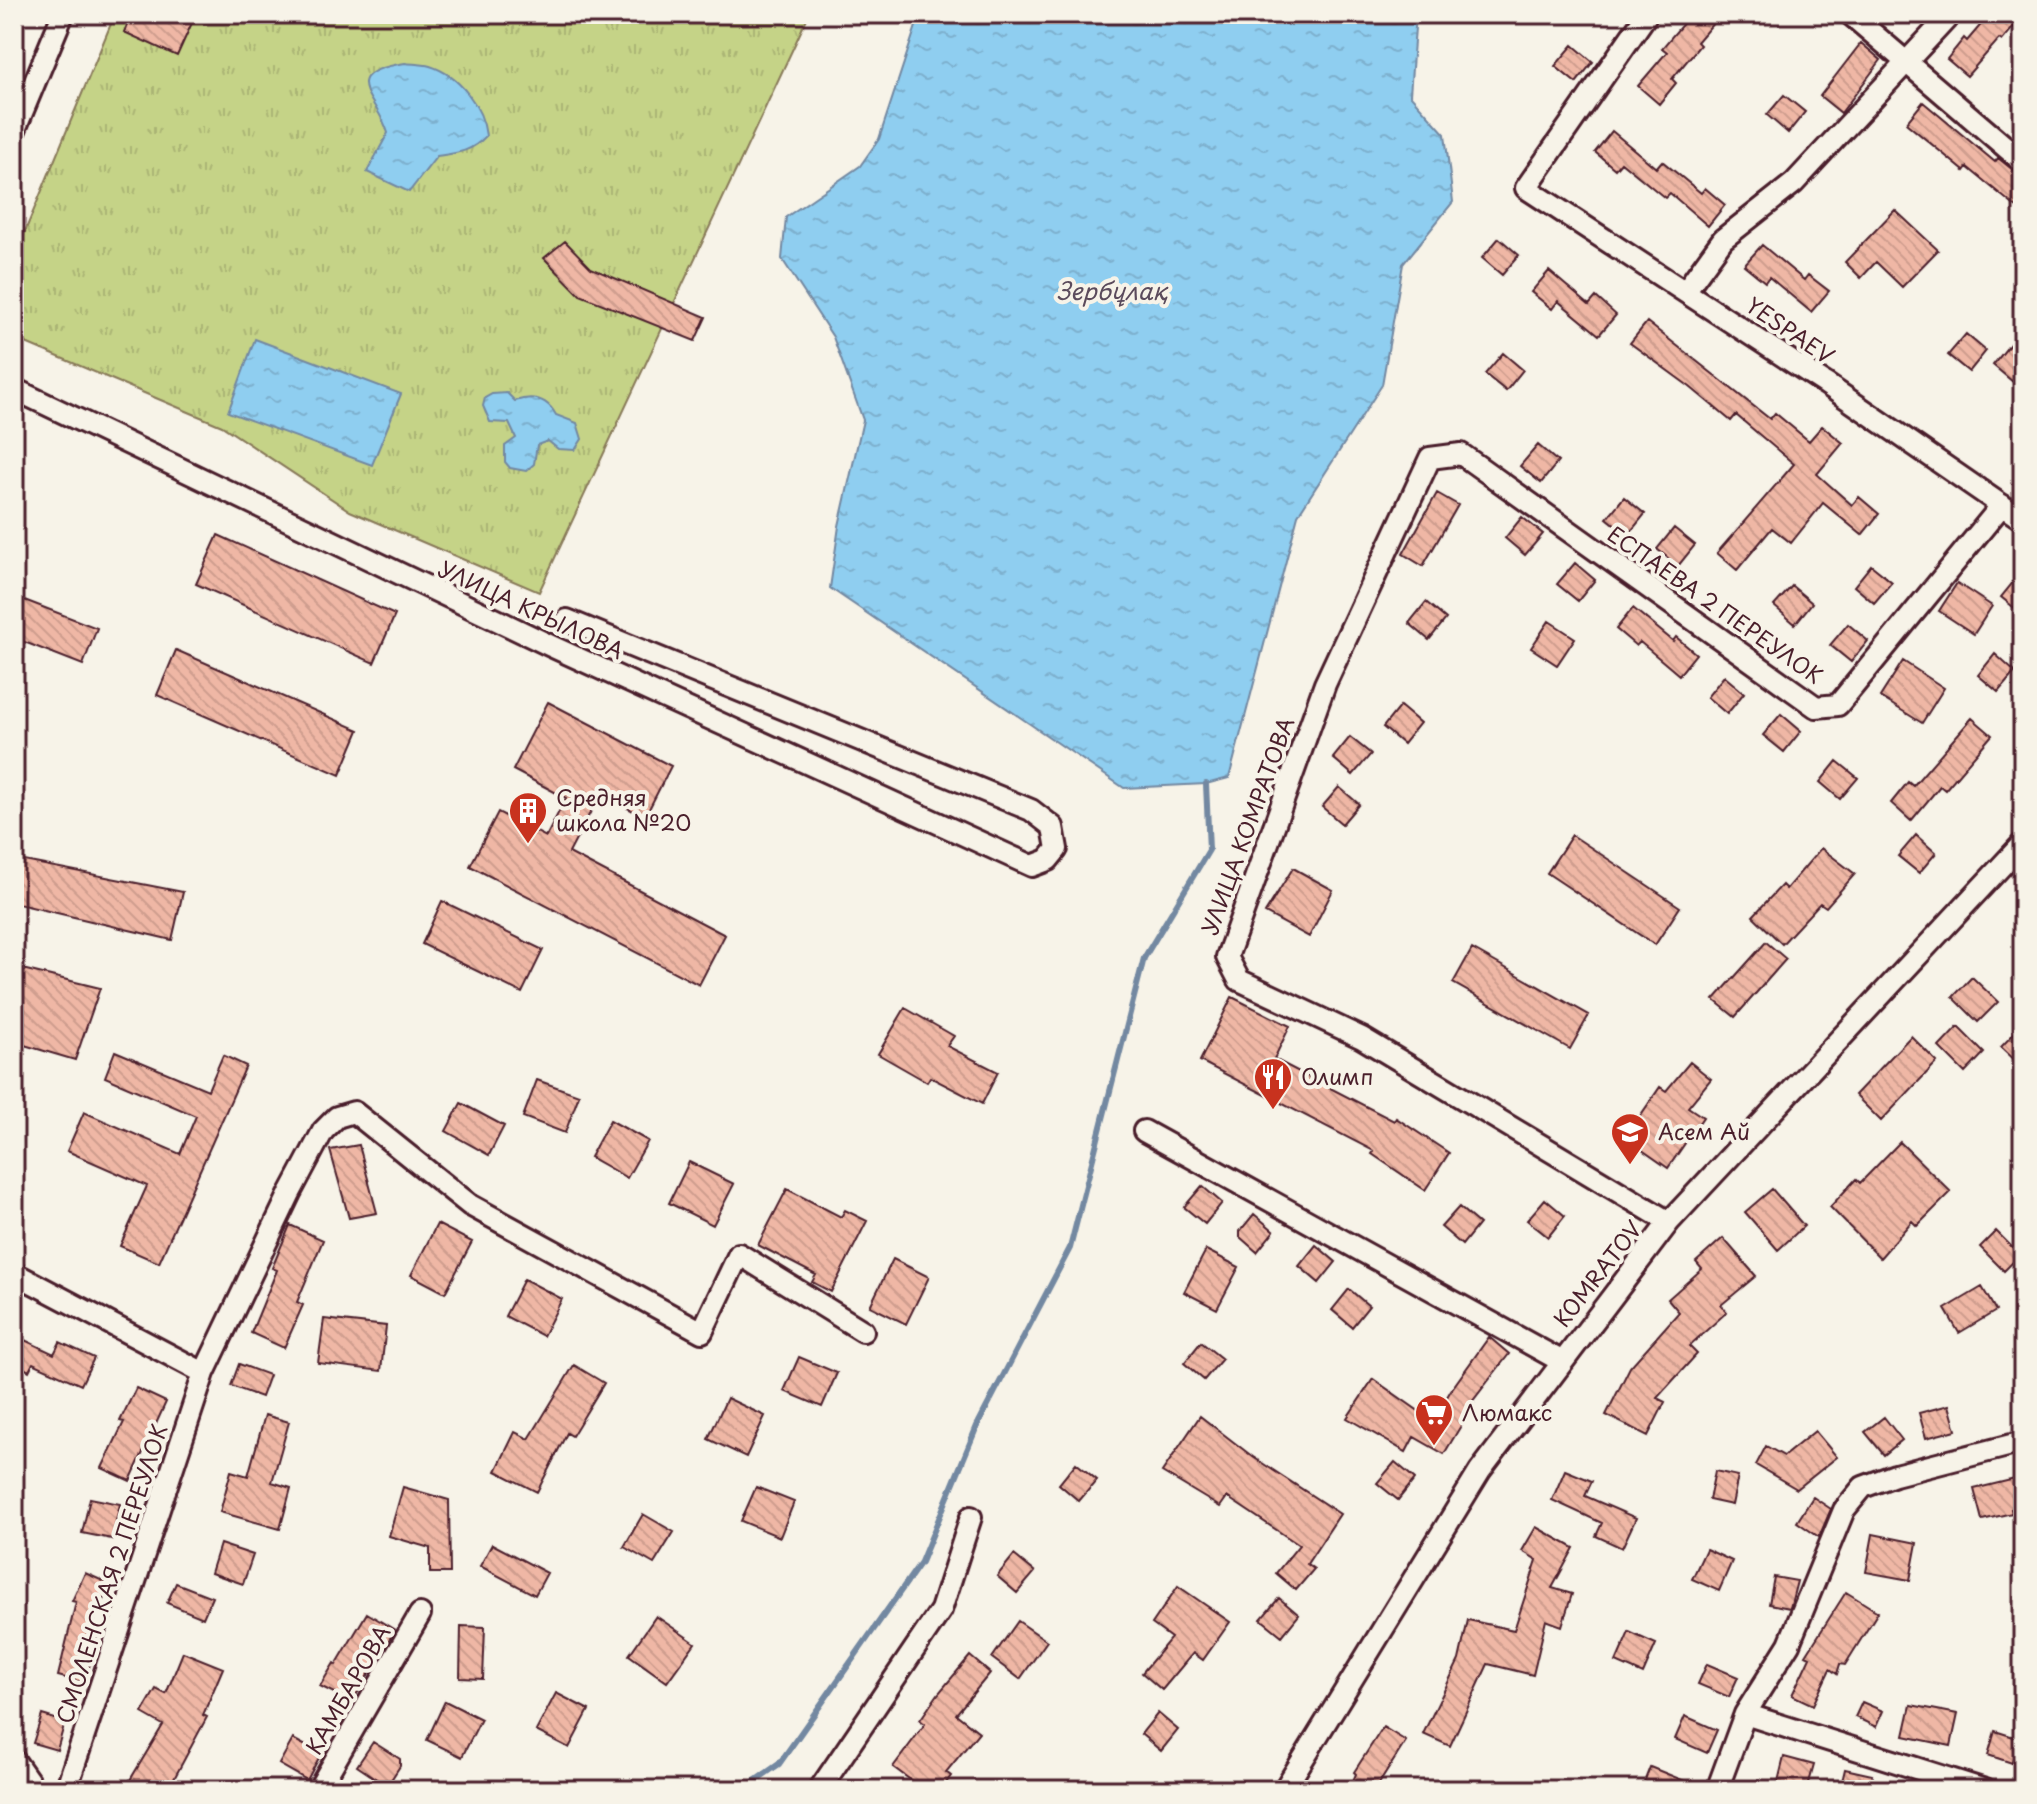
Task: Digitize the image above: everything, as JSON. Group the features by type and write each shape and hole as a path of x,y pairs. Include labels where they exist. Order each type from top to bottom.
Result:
{"street":[{"path":"14,132 63,14"},
{"name":"YESPAEV","path":"1647,14 1526,188 1686,290 2023,520"},
{"path":"1850,14 2023,162"},
{"path":"1686,290 1723,239 1794,183 1951,14"},
{"name":"УЛИЦА КРЫЛОВА","path":"14,389 551,646 1032,866 1048,860 1057,849 1053,827 1031,810 567,620"},
{"name":"ЕСПАЕВА 2 ПЕРЕУЛОК","path":"1430,458 1461,454 1816,707 1838,705 2002,505"},
{"name":"УЛИЦА КОМРАТОВА","path":"1430,458 1325,684 1227,957 1239,980 1362,1038 1669,1222"},
{"name":"KOMRATOV","path":"1284,1790 1480,1471 1669,1222 2023,843"},
{"name":"СМОЛЕНСКАЯ 2 ПЕРЕУЛОК","path":"66,1790 204,1373 290,1193 323,1131 337,1117 354,1112 470,1205 702,1332 739,1254 863,1331"},
{"path":"1144,1131 1561,1361"},
{"path":"14,1273 204,1373"},
{"path":"1717,1790 1745,1714 1789,1644 1844,1510 1863,1487 1895,1475 2023,1442"},
{"path":"819,1790 941,1610 971,1517"},
{"name":"КАМБАРОВА","path":"318,1790 420,1614"},
{"path":"1745,1714 1985,1790"},
{"path":"14,1760 35,1790"}],"green space":[{"path":"115,14 809,14 539,592 350,511 222,426 14,338 14,258"}],"water":[{"name":"Зербұлақ","path":"920,14 1416,14 1410,95 1445,134 1453,202 1403,264 1382,385 1298,515 1229,778 1206,784 1124,788 830,588 839,526 863,420 833,337 782,259 786,217 860,166 879,139"},
{"path":"405,63 441,70 460,84 475,103 486,136 469,149 437,156 409,192 367,172 388,133 365,81 383,68"},
{"path":"255,339 401,394 372,465 228,412"},
{"path":"507,393 515,401 539,399 556,415 577,423 582,439 575,450 558,449 548,441 537,445 534,464 526,471 510,468 505,462 505,446 516,438 509,423 490,422 483,406 485,398 492,394"}],"building":[{"path":"132,14 196,14 177,56 124,32"},
{"path":"1691,14 1721,14 1697,42 1700,45 1672,79 1676,83 1659,104 1638,86 1667,52 1662,48"},
{"path":"1990,14 2023,16 1967,76 1947,59"},
{"path":"1861,43 1881,60 1841,113 1820,96"},
{"path":"1573,45 1593,62 1576,83 1555,66"},
{"path":"1784,95 1805,112 1788,133 1767,115"},
{"path":"1923,102 1995,162 1998,158 2023,178 2023,213 1967,167 1964,171 1906,123"},
{"path":"1612,131 1656,168 1662,161 1701,193 1705,188 1725,205 1708,226 1670,193 1665,198 1621,162 1615,169 1595,152"},
{"path":"1895,210 1938,250 1902,287 1876,262 1861,278 1845,262"},
{"path":"1499,238 1519,255 1502,275 1482,258"},
{"path":"565,241 591,268 706,317 695,341 580,295 544,258"},
{"path":"1762,245 1804,280 1808,275 1829,291 1811,312 1769,277 1765,282 1744,265"},
{"path":"1549,271 1589,305 1596,297 1616,315 1599,335 1558,301 1552,309 1531,292"},
{"path":"1647,322 1770,419 1775,413 1809,441 1822,426 1843,443 1817,474 1852,505 1859,497 1879,514 1862,535 1823,503 1791,543 1772,528 1737,570 1717,553 1794,464 1736,415 1731,421 1630,343"},
{"path":"1966,334 1986,351 1969,372 1948,355"},
{"path":"2010,344 2023,354 2023,370 2013,382 1993,365"},
{"path":"1503,353 1523,370 1506,391 1485,374"},
{"path":"1538,445 1558,462 1541,483 1520,466"},
{"path":"1437,493 1458,505 1423,566 1403,554"},
{"path":"1624,497 1645,514 1628,535 1607,518"},
{"path":"1522,517 1543,534 1525,555 1505,538"},
{"path":"1674,528 1695,545 1678,566 1657,549"},
{"path":"218,535 395,615 374,663 196,584"},
{"path":"1575,563 1595,580 1578,601 1557,584"},
{"path":"1871,565 1892,582 1874,603 1854,586"},
{"path":"2023,570 2023,615 2001,597"},
{"path":"1957,583 1992,606 1974,634 1939,611"},
{"path":"1792,586 1812,603 1795,624 1774,606"},
{"path":"14,596 97,628 83,665 14,638"},
{"path":"1426,602 1446,619 1429,640 1409,623"},
{"path":"1633,608 1673,641 1676,637 1696,654 1679,675 1640,642 1636,646 1616,629"},
{"path":"1549,621 1575,638 1557,665 1531,648"},
{"path":"1848,624 1868,641 1851,662 1830,645"},
{"path":"176,650 359,730 340,775 157,695"},
{"path":"1995,654 2015,672 1998,692 1978,675"},
{"path":"1903,661 1944,688 1922,723 1880,697"},
{"path":"1724,676 1744,693 1727,714 1707,697"},
{"name":"Средняя школа №20","path":"548,702 671,766 645,817 600,794 569,853 725,935 699,985 470,866 498,812 546,837 566,798 513,770"},
{"path":"1400,706 1420,723 1403,744 1383,727"},
{"path":"1781,714 1801,731 1784,752 1763,735"},
{"path":"1972,718 1992,735 1945,790 1940,786 1911,821 1891,803 1908,782 1913,786"},
{"path":"1350,737 1371,754 1353,775 1333,758"},
{"path":"1837,761 1858,778 1840,799 1820,782"},
{"path":"1339,787 1359,804 1342,824 1322,807"},
{"path":"1572,835 1680,907 1655,945 1547,873"},
{"path":"1916,835 1936,853 1919,873 1898,856"},
{"path":"1821,848 1855,874 1826,907 1820,903 1782,944 1753,916 1782,885 1786,889"},
{"path":"14,859 183,892 172,940 14,903"},
{"path":"1293,868 1333,890 1309,937 1265,913"},
{"path":"442,901 543,950 522,993 422,944"},
{"path":"1766,942 1786,959 1735,1017 1714,1000"},
{"path":"1472,949 1589,1015 1570,1049 1453,983"},
{"path":"14,967 100,988 75,1060 14,1042"},
{"path":"1972,977 1998,1002 1978,1022 1953,997"},
{"path":"1232,997 1290,1026 1274,1059 1394,1121 1396,1118 1449,1153 1425,1190 1372,1154 1374,1151 1200,1061"},
{"path":"905,1008 954,1036 947,1046 998,1072 982,1104 930,1077 927,1082 878,1054"},
{"path":"2023,1024 2023,1068 2001,1047"},
{"path":"1958,1027 1984,1053 1965,1073 1939,1047"},
{"path":"1911,1036 1937,1062 1881,1121 1855,1095"},
{"path":"115,1051 208,1090 223,1055 246,1066 159,1263 120,1246 147,1186 67,1151 84,1112 180,1154 196,1116 105,1077"},
{"path":"1690,1062 1711,1079 1688,1107 1703,1117 1668,1168 1625,1138 1660,1087 1666,1091"},
{"path":"537,1080 579,1095 565,1133 523,1117"},
{"path":"461,1103 504,1126 489,1155 446,1131"},
{"path":"610,1120 648,1141 627,1178 590,1157"},
{"path":"1900,1142 1951,1192 1917,1226 1912,1221 1880,1258 1830,1207 1856,1179 1860,1183"},
{"path":"359,1145 377,1213 349,1218 330,1150"},
{"path":"689,1162 734,1184 713,1225 669,1203"},
{"path":"1202,1186 1222,1203 1205,1224 1184,1207"},
{"path":"787,1189 841,1217 845,1210 867,1221 831,1292 812,1282 816,1275 758,1245"},
{"path":"1772,1189 1804,1226 1778,1250 1745,1212"},
{"path":"1545,1199 1565,1216 1548,1237 1527,1220"},
{"path":"1459,1207 1479,1224 1462,1245 1441,1227"},
{"path":"1254,1214 1274,1231 1257,1252 1240,1237 1240,1231"},
{"path":"437,1224 472,1242 445,1293 411,1275"},
{"path":"290,1225 323,1240 297,1302 303,1305 284,1348 251,1333 277,1270 272,1268"},
{"path":"1996,1231 2020,1255 2004,1271 1980,1247"},
{"path":"1723,1238 1756,1276 1721,1305 1727,1312 1689,1346 1697,1354 1657,1398 1665,1402 1648,1436 1606,1415 1630,1367 1679,1312 1668,1299 1702,1269 1696,1262"},
{"path":"1316,1245 1336,1262 1319,1283 1299,1266"},
{"path":"1206,1250 1239,1267 1217,1309 1184,1292"},
{"path":"893,1259 929,1277 906,1324 870,1306"},
{"path":"524,1279 562,1299 543,1336 505,1316"},
{"path":"1982,1287 1996,1311 1959,1333 1945,1309"},
{"path":"1349,1289 1369,1306 1352,1327 1332,1310"},
{"path":"324,1319 386,1326 381,1371 318,1363"},
{"path":"14,1335 54,1354 60,1342 94,1358 81,1385 33,1363 29,1371 14,1363"},
{"path":"1489,1337 1509,1354 1472,1402 1474,1404 1444,1454 1414,1437 1406,1452 1347,1418 1373,1379 1433,1421"},
{"path":"1201,1342 1222,1359 1204,1380 1184,1363"},
{"path":"799,1357 837,1373 822,1407 784,1391"},
{"path":"239,1364 269,1375 261,1397 231,1386"},
{"path":"574,1365 604,1383 572,1436 567,1433 537,1492 496,1471 515,1432 529,1439"},
{"path":"136,1388 166,1402 130,1481 102,1468"},
{"path":"727,1398 765,1416 746,1457 708,1439"},
{"path":"1949,1405 1956,1430 1926,1438 1919,1413"},
{"path":"265,1415 289,1422 272,1482 291,1488 280,1529 220,1512 231,1471 248,1476"},
{"path":"1200,1416 1253,1457 1340,1514 1307,1564 1314,1569 1296,1590 1276,1573 1299,1545 1227,1497 1220,1507 1162,1472"},
{"path":"1884,1417 1902,1440 1884,1455 1865,1432"},
{"path":"1815,1431 1837,1457 1797,1489 1756,1465 1766,1446 1784,1456"},
{"path":"1395,1462 1415,1479 1398,1500 1377,1483"},
{"path":"1076,1463 1097,1480 1079,1501 1059,1484"},
{"path":"1565,1470 1592,1481 1585,1496 1636,1518 1622,1548 1596,1536 1602,1523 1552,1500"},
{"path":"1715,1471 1738,1476 1732,1505 1709,1500"},
{"path":"2023,1477 2023,1506 2011,1509 2012,1513 1982,1520 1974,1489"},
{"path":"403,1487 449,1500 450,1573 430,1573 430,1548 389,1536"},
{"path":"756,1487 794,1502 780,1537 741,1521"},
{"path":"1813,1497 1831,1509 1819,1537 1797,1522"},
{"path":"90,1498 120,1504 112,1539 82,1533"},
{"path":"643,1514 674,1532 654,1564 624,1547"},
{"path":"1536,1527 1574,1548 1552,1588 1572,1594 1562,1626 1546,1620 1533,1675 1488,1664 1450,1746 1423,1734 1459,1660 1468,1620 1514,1630 1537,1560 1522,1551"},
{"path":"1873,1534 1917,1543 1910,1580 1866,1572"},
{"path":"220,1544 253,1555 243,1584 211,1573"},
{"path":"492,1544 547,1573 535,1595 480,1566"},
{"path":"1706,1549 1732,1561 1719,1591 1692,1579"},
{"path":"1014,1555 1035,1572 1017,1593 997,1576"},
{"path":"85,1573 110,1584 88,1634 97,1636 85,1683 58,1676 76,1602 72,1601"},
{"path":"1774,1577 1797,1581 1790,1608 1769,1604"},
{"path":"176,1583 212,1597 203,1618 167,1603"},
{"path":"1178,1586 1230,1622 1203,1660 1193,1653 1162,1690 1142,1673 1171,1638 1152,1624"},
{"path":"1846,1592 1878,1612 1845,1665 1840,1664 1837,1674 1830,1669 1813,1705 1792,1695 1810,1657 1806,1655"},
{"path":"1279,1598 1299,1615 1282,1636 1261,1619"},
{"path":"367,1613 395,1630 352,1702 320,1686"},
{"path":"656,1616 695,1643 667,1682 629,1655"},
{"path":"1018,1621 1047,1641 1020,1679 992,1658"},
{"path":"461,1626 485,1627 483,1679 460,1678"},
{"path":"1629,1632 1656,1644 1643,1674 1616,1662"},
{"path":"183,1652 223,1668 203,1715 207,1717 168,1790 124,1790 163,1725 142,1713 156,1689 166,1694"},
{"path":"970,1656 990,1673 956,1714 979,1732 946,1772 951,1776 941,1790 924,1790 893,1767 925,1724 920,1720 938,1694"},
{"path":"1707,1664 1738,1677 1729,1697 1698,1684"},
{"path":"556,1693 589,1710 569,1748 536,1731"},
{"path":"445,1701 481,1719 462,1757 427,1740"},
{"path":"1862,1702 1883,1711 1876,1727 1855,1717"},
{"path":"1911,1705 1958,1714 1951,1746 1904,1736"},
{"path":"1158,1713 1178,1730 1161,1751 1141,1734"},
{"path":"42,1715 65,1722 57,1750 33,1743"},
{"path":"1685,1716 1717,1730 1707,1753 1675,1739"},
{"path":"1383,1727 1406,1741 1375,1790 1349,1790 1356,1774 1354,1772"},
{"path":"1995,1731 2020,1739 2012,1763 1988,1755"},
{"path":"293,1739 321,1754 307,1780 279,1764"},
{"path":"373,1742 400,1759 400,1766 387,1786 357,1766"},
{"path":"1784,1757 1814,1765 1807,1790 1777,1786"},
{"path":"1650,1767 1704,1790 1655,1790 1643,1785"},
{"path":"1845,1769 1872,1775 1868,1790 1840,1790"}],"waterway":[{"path":"742,1790 779,1764 921,1562 977,1426 1070,1248 1144,958 1209,850 1206,784"}],"place":[{"name":"Средняя школа №20","path":"528,845"},
{"name":"Олимп","path":"1273,1111"},
{"name":"Асем Ай","path":"1630,1166"},
{"name":"Люмакс","path":"1434,1447"}]}
